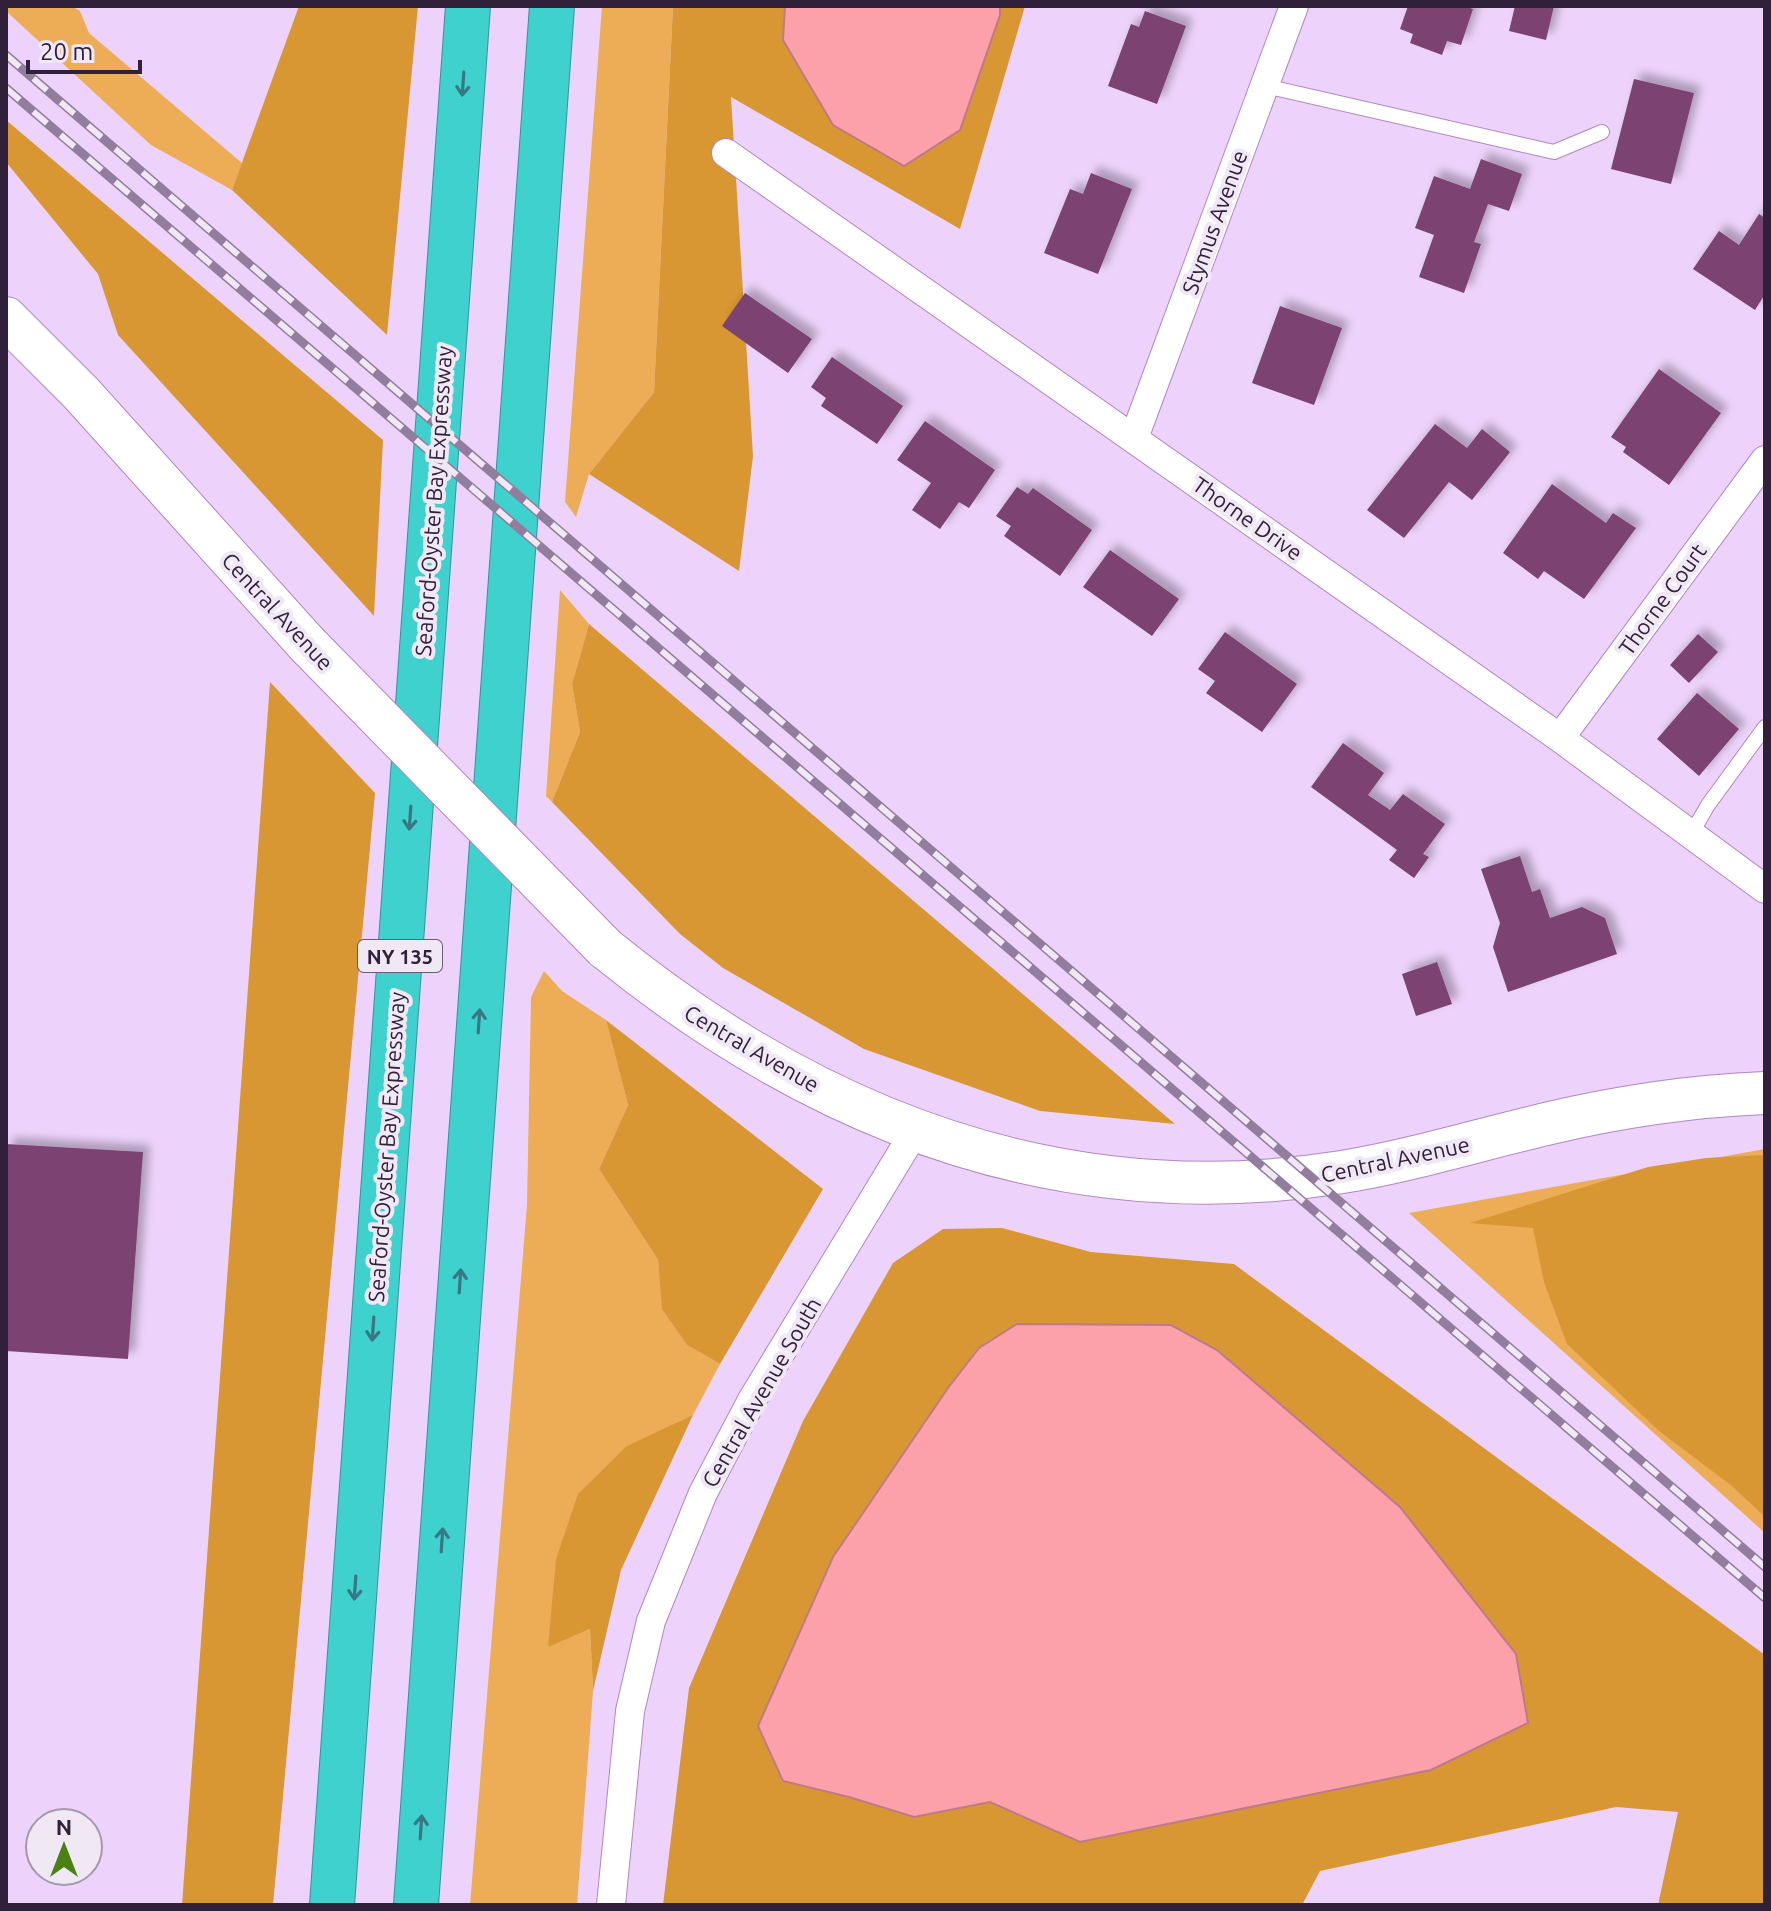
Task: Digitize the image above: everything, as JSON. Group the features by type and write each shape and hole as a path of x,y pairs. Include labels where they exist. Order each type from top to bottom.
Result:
{"highway":[{"name":"Seaford-Oyster Bay Expressway","path":"332,1905 468,6"},
{"path":"416,1905 552,6"}],"main road":[{"name":"Central Avenue","path":"6,318 81,393 307,644 605,948 688,1012 736,1043 789,1074 915,1131 1009,1161 1069,1172 1169,1182 1266,1180 1344,1172 1613,1110 1721,1095 1765,1093"}],"street":[{"name":"Stymus Avenue","path":"1134,438 1294,6"},
{"name":"Thorne Drive","path":"726,153 1560,738 1765,889"},
{"name":"Thorne Court","path":"1560,738 1765,460"},
{"name":"Central Avenue South","path":"611,1905 630,1711 651,1621 703,1493 752,1400 915,1131"}],"lane":[{"path":"1265,86 1554,152 1602,132"},
{"path":"1690,836 1708,805 1765,727"}],"shaded area":[{"path":"6,6 72,6 80,11 89,33 242,163 232,190 151,145 6,11"},
{"path":"299,6 418,6 387,335 232,190"},
{"path":"602,6 673,6 654,392 589,474 576,517 565,502"},
{"path":"673,6 785,6 783,40 960,130 1000,15 1000,6 1025,6 960,229 731,97 753,456 739,571 589,474 654,392"},
{"path":"785,6 1000,6 1000,15 960,130 904,166 833,125 783,40"},
{"path":"6,120 383,440 374,616 118,335 98,274 6,162"},
{"path":"560,590 589,624 572,684 580,732 552,802 546,796"},
{"path":"589,624 1175,1124 1040,1111 864,1049 723,968 680,934 552,802 580,732 572,684"},
{"path":"270,682 375,793 273,1905 182,1905"},
{"path":"544,971 562,991 606,1020 628,1105 599,1169 658,1260 663,1309 687,1345 720,1364 693,1415 622,1451 548,1646 590,1629 593,1691 577,1905 470,1905 527,1205 531,997"},
{"path":"606,1020 823,1189 720,1364 687,1345 662,1309 658,1260 599,1169 628,1105"},
{"path":"1765,1149 1765,1533 1409,1213"},
{"path":"1765,1155 1765,1517 1732,1486 1659,1431 1567,1344 1544,1282 1533,1228 1470,1223 1648,1167 1706,1158"},
{"path":"1002,1228 1091,1252 1234,1264 1765,1655 1765,1905 1658,1905 1678,1812 1616,1807 1320,1871 1302,1905 663,1905 689,1688 803,1421 893,1263 943,1229","holes":["1017,1324 1081,1842 990,1802 849,1797 783,1781 758,1726 833,1557 978,1348"]},
{"path":"1017,1324 1171,1325 1217,1350 1400,1507 1516,1654 1528,1723 1431,1770 1080,1842 990,1802 914,1817 783,1781 758,1726 833,1557 948,1388 979,1348"},
{"path":"693,1415 621,1570 593,1691 590,1629 548,1647 556,1559 578,1494 627,1446"}],"building":[{"path":"1408,6 1464,6 1473,9 1461,45 1447,41 1442,55 1410,43 1413,34 1400,29"},
{"path":"1515,6 1554,6 1546,40 1509,31"},
{"path":"1145,11 1186,26 1157,104 1108,86 1131,24 1139,27"},
{"path":"1634,79 1694,93 1671,184 1611,169"},
{"path":"1481,159 1522,174 1509,211 1488,204 1474,242 1481,244 1464,293 1419,277 1434,235 1415,228 1434,176 1470,189"},
{"path":"1091,173 1132,189 1098,274 1044,253 1070,189 1083,194"},
{"path":"1759,214 1765,218 1765,294 1755,310 1693,269 1719,231 1739,245"},
{"path":"745,293 812,339 788,373 722,326"},
{"path":"1280,306 1342,328 1314,405 1252,383"},
{"path":"832,357 903,406 877,444 821,406 826,398 811,387"},
{"path":"1659,369 1721,413 1669,485 1623,452 1626,447 1611,437"},
{"path":"925,421 995,470 969,508 959,502 940,529 912,510 931,483 897,460"},
{"path":"1435,424 1467,448 1482,429 1510,452 1472,500 1449,482 1404,538 1367,510"},
{"path":"1552,484 1606,523 1613,513 1636,528 1584,599 1544,571 1538,579 1503,553"},
{"path":"1017,487 1028,494 1033,488 1092,530 1060,576 1004,536 1011,526 996,516"},
{"path":"1110,550 1179,599 1152,636 1083,587"},
{"path":"1225,632 1297,684 1262,732 1206,693 1215,681 1198,669"},
{"path":"1698,634 1718,652 1689,683 1670,665"},
{"path":"1697,693 1739,729 1699,776 1657,739"},
{"path":"1343,743 1384,773 1368,795 1390,810 1403,794 1445,824 1423,854 1429,857 1414,878 1389,860 1397,850 1311,787"},
{"path":"1520,856 1532,892 1540,889 1550,918 1582,907 1605,918 1617,954 1508,992 1493,947 1500,923 1481,869"},
{"path":"1437,962 1452,1004 1416,1016 1402,974"},
{"path":"6,1144 143,1152 128,1359 6,1351"}],"railway":[{"path":"6,55 1765,1567"},
{"path":"6,88 1765,1598"}]}
